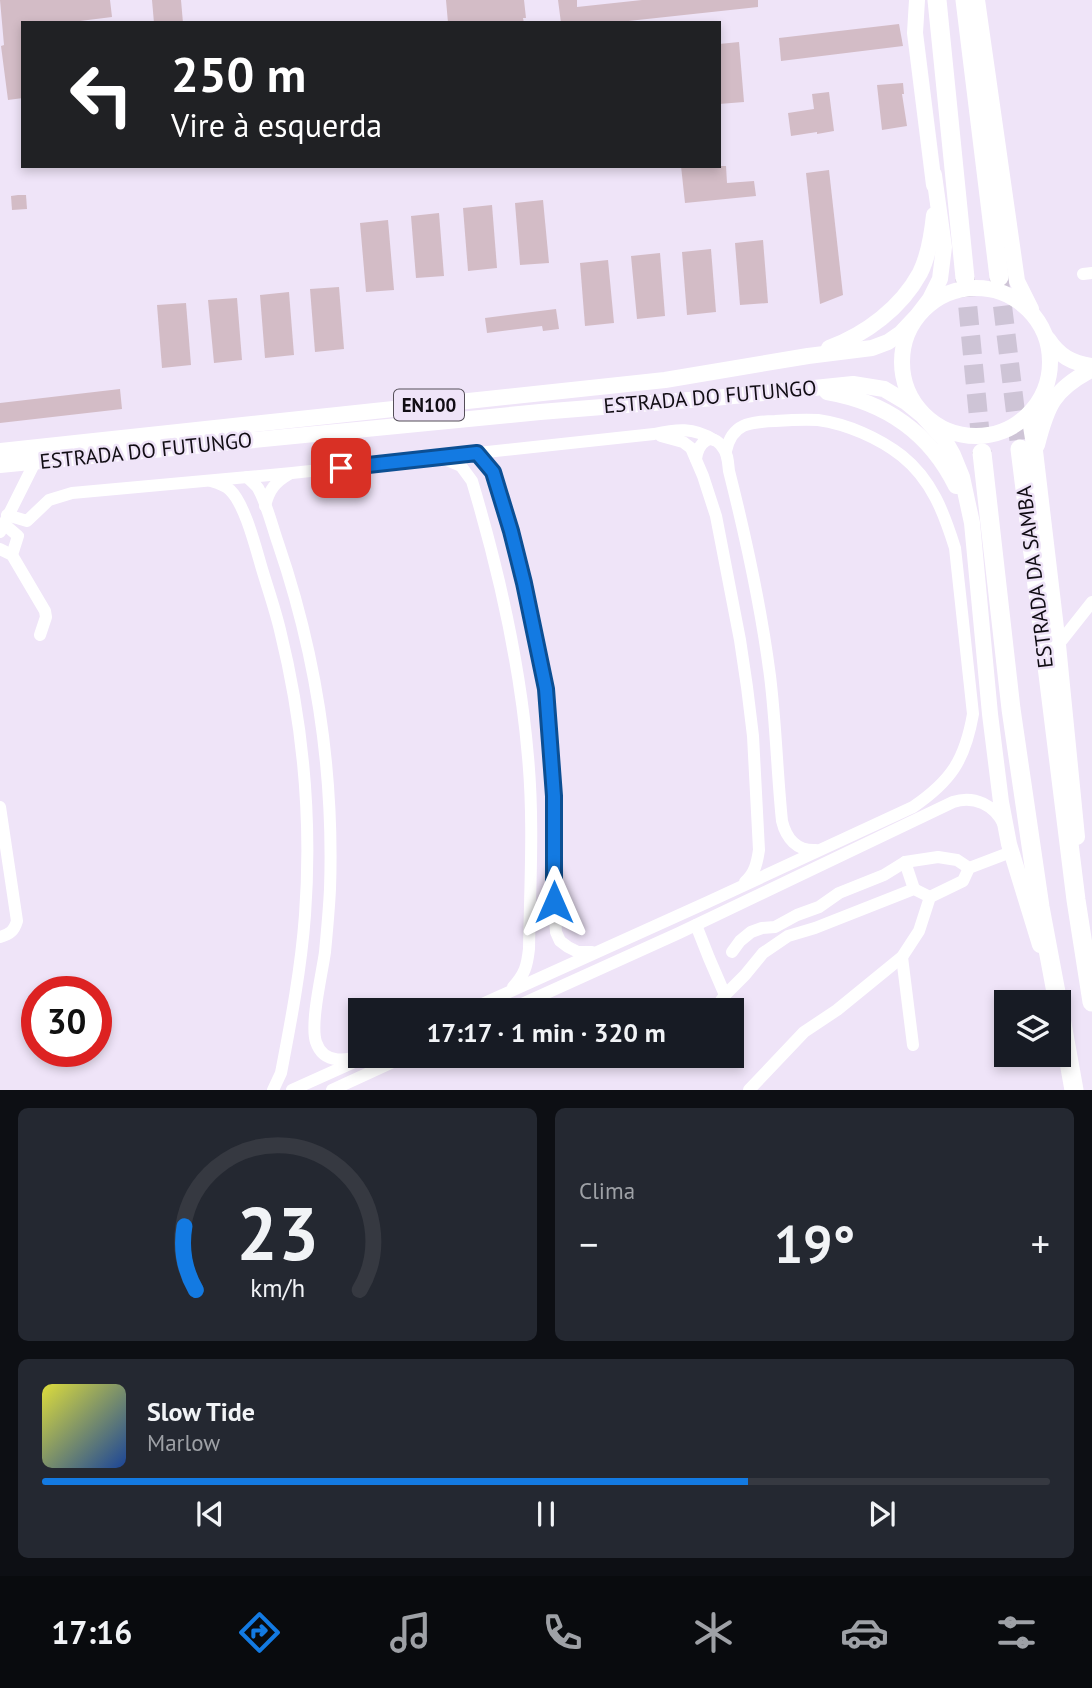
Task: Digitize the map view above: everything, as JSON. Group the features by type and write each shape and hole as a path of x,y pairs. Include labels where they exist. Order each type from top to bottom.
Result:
{"highway":[{"path":"937,0 965,278"},
{"path":"965,0 999,277"},
{"name":"ESTRADA DA SAMBA","path":"1027,450 1051,705 1092,1001"},
{"path":"982,453 1011,709 1055,990"},
{"path":"1070,1067 1074,1090"}],"main road":[{"path":"917,0 915,33 944,247 940,278 906,337 901,361 909,395 922,415 941,429 976,437 999,433 1020,422 1060,381 1092,368"},
{"path":"977,0 1017,281 1040,326 1050,356 1048,381 1033,409 1027,450 1058,645 1092,1001"},
{"path":"808,356 858,335 874,324 907,291 920,272 928,251 933,228 934,175"},
{"path":"917,316 947,293 972,288 997,291 1009,295 1029,310 1057,352 1092,368"},
{"name":"ESTRADA DO FUTUNGO","path":"0,451 665,380 872,348 901,333 917,316"},
{"path":"1027,450 1057,393 1072,379 1092,368"},
{"name":"ESTRADA DO FUTUNGO","path":"0,465 853,384 884,389 922,415 944,439 962,477 973,530 990,713 1006,828 1053,990"},
{"path":"811,389 861,400 886,411 909,426 931,447 948,472 973,530"}],"street":[{"path":"498,997 913,807 941,785 962,755 973,714 955,548 936,496 922,475 901,456 857,431 819,420 761,422 741,426 728,440 726,451 767,658 784,830 795,845 811,851 820,849"},
{"path":"4,524 27,521 49,500 72,493 292,473 670,431 689,430 704,434 721,444 726,451"},
{"path":"654,434 683,442 691,448 696,459 716,516 736,618 752,736 759,850 753,873 736,889"},
{"path":"696,459 701,443 714,440"},
{"path":"496,481 498,470 516,449"},
{"path":"477,453 471,475 502,592 518,674 528,759 531,823 527,963 523,976 498,997"},
{"path":"477,453 493,472 496,481 524,583 546,689 554,796 556,932 560,941 578,952 599,951"},
{"path":"438,457 461,466 472,481"},
{"path":"4,524 35,462"},
{"path":"265,506 272,487 292,473"},
{"path":"247,477 257,488 265,506 287,570 305,635 318,699 328,786 330,889 315,1033 317,1044 324,1054 334,1060 348,1060"},
{"path":"241,508 240,497 247,477"},
{"path":"208,480 232,491 252,536 280,630 294,698 305,787 306,878 302,950 281,1073 273,1090"},
{"path":"4,524 18,536 12,555"},
{"path":"0,549 12,555 45,611 46,617 40,635"},
{"path":"1058,645 1092,602"},
{"path":"736,618 741,625 748,627 756,624 760,614"},
{"path":"743,661 748,650 756,648 764,651 767,658"},
{"path":"518,674 525,683 533,684 540,679 542,671"},
{"path":"524,717 529,707 537,705 545,708 548,716"},
{"path":"300,744 304,751 311,754 319,752 324,742"},
{"path":"305,787 307,779 314,775 326,779 328,786"},
{"path":"535,998 696,925 953,802 973,799 982,803 992,808 1006,828"},
{"path":"0,807 17,921 15,929 0,937"},
{"path":"749,1090 804,1032 837,1010 902,957 919,931 930,897 963,881 969,868 1011,852"},
{"path":"732,952 751,932 775,927 819,907 839,893 884,875 905,862 938,857 957,859 969,868"},
{"path":"905,862 914,889 930,897"},
{"path":"723,998 764,953 788,936 914,889"},
{"path":"696,925 725,995"},
{"path":"775,927 776,944"},
{"path":"902,957 912,1045"},
{"path":"292,1090 348,1064"},
{"path":"332,1090 380,1068"}],"building":[{"path":"0,0 110,0 112,17 80,21 21,21 21,98 8,100 1,46 4,45"},
{"path":"152,0 181,0 183,21 154,21"},
{"path":"446,0 524,0 526,18 523,18 524,21 448,21"},
{"path":"558,0 577,0 577,7 642,0 758,0 758,7 628,21 561,21"},
{"path":"899,24 903,46 781,61 779,38"},
{"path":"739,42 744,102 721,104 721,44"},
{"path":"903,83 907,126 882,130 877,85"},
{"path":"829,92 834,131 791,136 788,113 814,109 812,94"},
{"path":"726,166 727,183 754,181 756,196 685,203 681,168"},
{"path":"829,170 843,295 820,304 806,173"},
{"path":"26,195 27,209 12,210 11,196"},
{"path":"543,200 549,263 520,265 515,203"},
{"path":"492,205 497,268 468,271 463,208"},
{"path":"439,213 444,276 416,278 411,216"},
{"path":"388,220 394,290 366,292 360,223"},
{"path":"763,240 768,303 740,305 735,243"},
{"path":"711,249 716,312 687,315 682,252"},
{"path":"660,253 665,316 637,319 631,256"},
{"path":"608,260 614,323 585,326 580,263"},
{"path":"339,287 344,349 315,352 310,289"},
{"path":"289,292 294,355 265,358 260,295"},
{"path":"237,298 242,360 214,363 208,300"},
{"path":"186,303 191,365 162,368 157,305"},
{"path":"556,309 559,329 543,331 542,326 487,333 485,318"},
{"path":"120,389 122,409 0,423 0,403"}],"tunnel":[{"path":"999,277 1020,449"},
{"path":"965,278 982,453"}],"route":[{"path":"341,468 477,453 493,472 524,583 546,689 554,796 554,902"}]}
